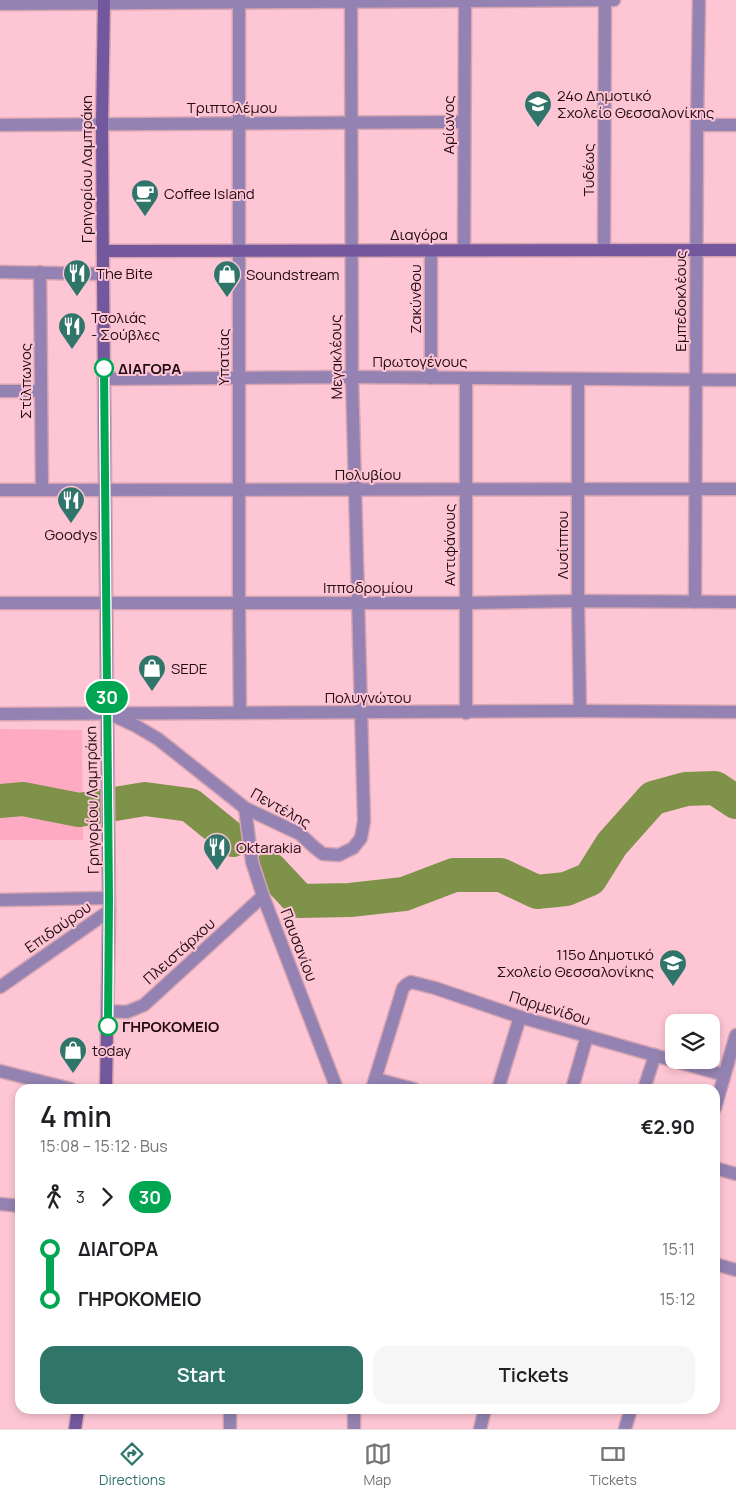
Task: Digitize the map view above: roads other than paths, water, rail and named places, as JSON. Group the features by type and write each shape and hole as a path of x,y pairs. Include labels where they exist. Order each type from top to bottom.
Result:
{"main road":[{"name":"Γρηγορίου Λαμπράκη","path":"104,2 102,124 109,844 106,1084"},
{"name":"Διαγόρα","path":"103,251 736,250"},
{"path":"75,1429 77,1414"}],"street":[{"name":"Τυδέως","path":"604,250 605,0"},
{"path":"0,4 614,0"},
{"name":"Εμπεδοκλέους","path":"695,602 699,0"},
{"name":"Υπατίας","path":"238,1 240,713"},
{"name":"Μεγακλέους","path":"351,1 352,377 360,713"},
{"name":"Αρίωνος","path":"464,250 465,1"},
{"name":"Τριπτολέμου","path":"0,125 464,122"},
{"path":"697,125 736,125"},
{"name":"Ζακύνθου","path":"431,250 431,378"},
{"path":"0,272 103,274"},
{"name":"Στίλπωνος","path":"40,272 42,490"},
{"name":"Πρωτογένους","path":"104,378 352,377 736,380"},
{"name":"Αντιφάνους","path":"466,378 466,712"},
{"name":"Λυσίππου","path":"578,379 580,711"},
{"path":"0,391 41,391"},
{"name":"Πολυβίου","path":"0,490 736,489"},
{"name":"Ιπποδρομίου","path":"0,603 736,602"},
{"name":"Πολυγνώτου","path":"0,714 736,712"},
{"name":"Πεντέλης","path":"108,714 136,726 158,739 245,808 300,834 323,854 339,855 356,846 362,838 364,826 360,713"},
{"name":"Παυσανίου","path":"245,808 252,862 263,896 336,1084"},
{"name":"Πλειστάρχου","path":"108,1011 130,1012 146,1003 263,896"},
{"path":"0,900 109,905"},
{"name":"Επιδαύρου","path":"0,987 109,905"},
{"name":"Παρμενίδου","path":"374,1084 402,991 411,982 420,983 520,1017 724,1075"},
{"path":"500,1084 520,1017"},
{"path":"720,1090 736,1035"},
{"path":"573,1084 587,1036"},
{"path":"646,1084 655,1055"},
{"path":"0,1071 51,1084"},
{"path":"720,1169 736,1174"},
{"path":"0,1204 15,1206"},
{"path":"720,1265 736,1270"},
{"path":"230,1414 230,1429"},
{"path":"354,1414 354,1429"},
{"path":"480,1429 484,1414"},
{"path":"625,1429 630,1414"}],"waterway":[{"path":"270,869 300,901 350,900 404,894 454,875 501,875 537,892 566,889 590,879 612,844 653,798 686,789 715,788 736,802"},
{"path":"0,801 23,799 79,810 145,799 190,805 233,840"}],"place":[{"name":"24ο Δημοτικό Σχολείο Θεσσαλονίκης","path":"538,128"},
{"name":"Coffee Island","path":"145,217"},
{"name":"The Bite","path":"77,297"},
{"name":"Soundstream","path":"227,298"},
{"name":"Τσολιάς - Σούβλες","path":"72,350"},
{"name":"ΔΙΑΓΟΡΑ","path":"104,368"},
{"name":"Goodys","path":"71,524"},
{"name":"SEDE","path":"152,692"},
{"name":"Oktarakia","path":"217,871"},
{"name":"115o Δημοτικό Σχολείο Θεσσαλονίκης","path":"673,987"},
{"name":"ΓΗΡΟΚΟΜΕΙΟ","path":"108,1026"},
{"name":"today","path":"73,1074"}]}
